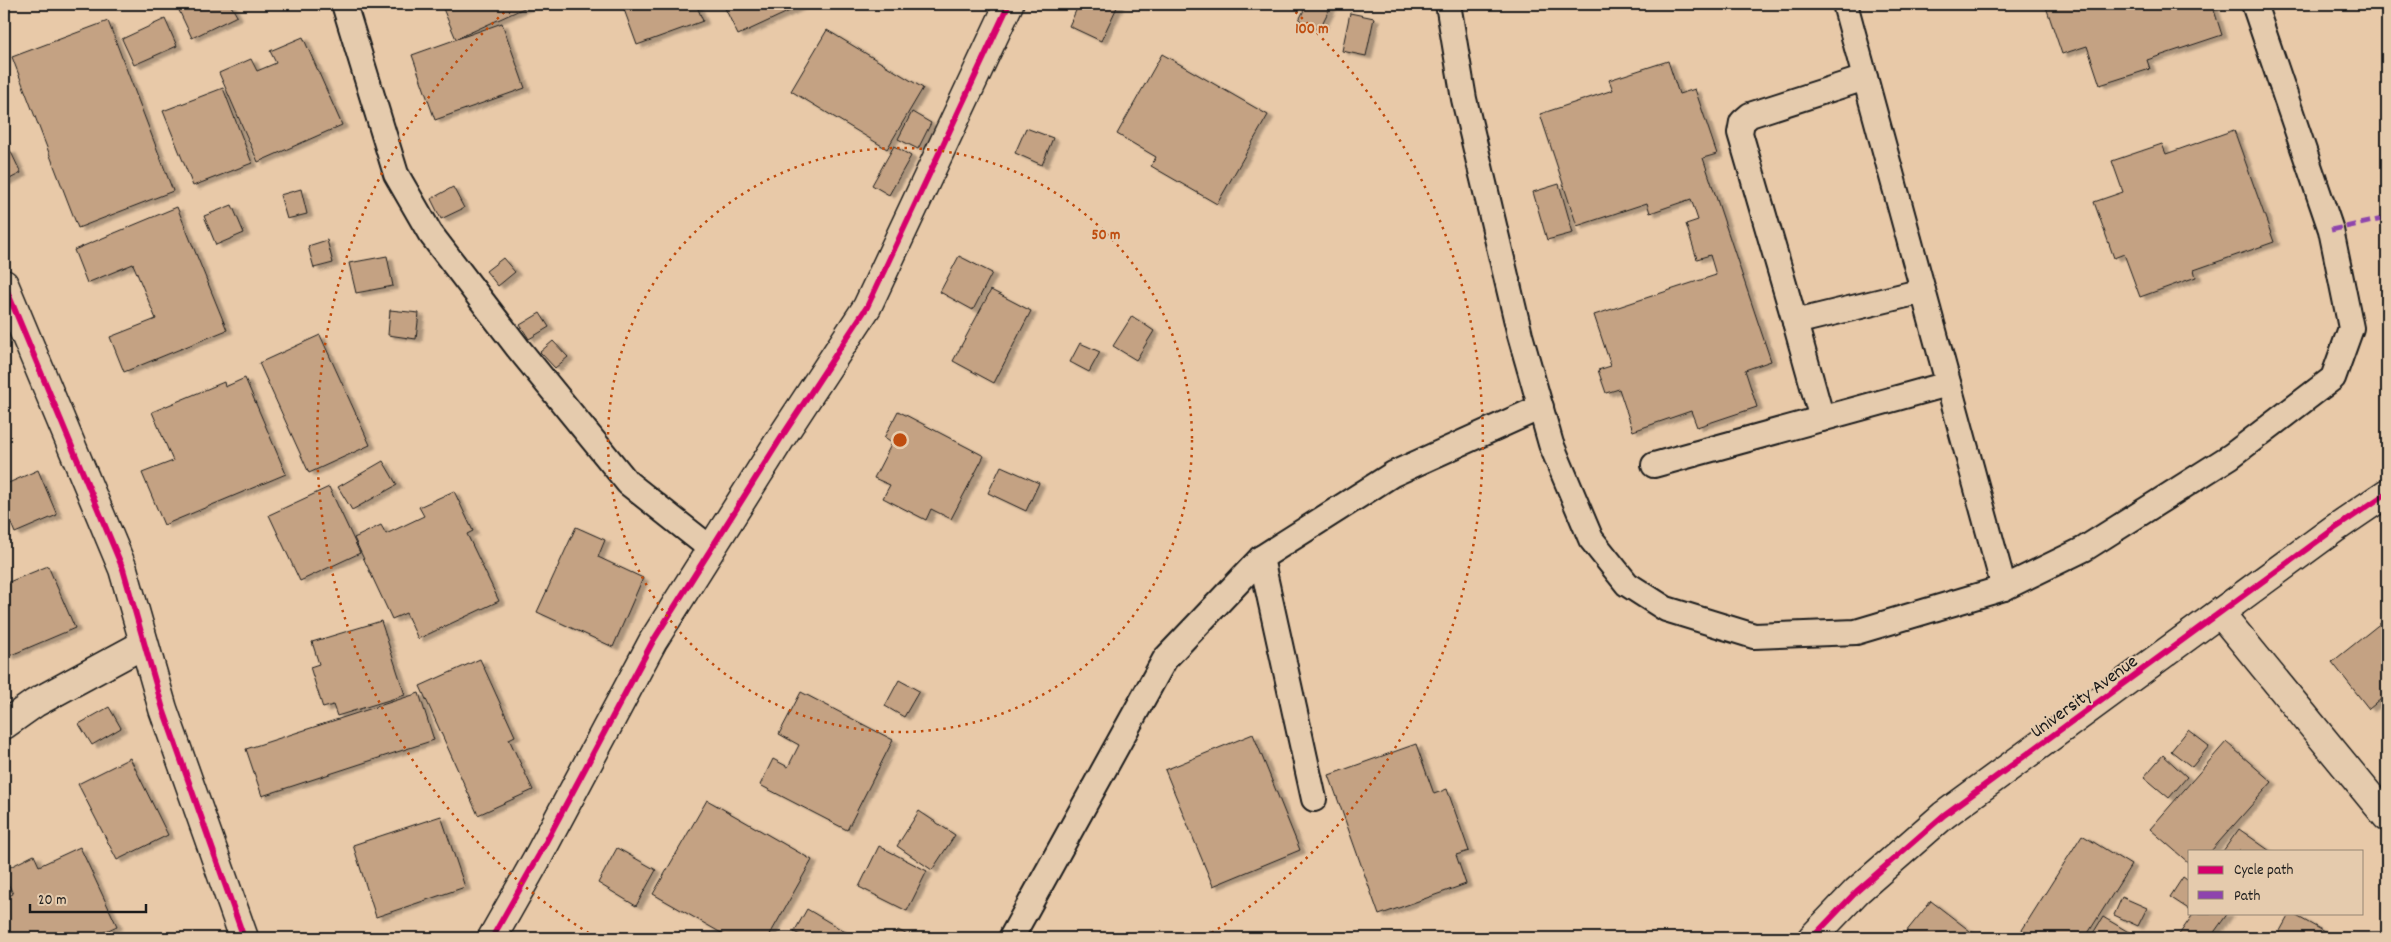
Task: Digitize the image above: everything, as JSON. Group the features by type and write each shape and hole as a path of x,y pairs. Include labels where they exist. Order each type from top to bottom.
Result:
{"street":[{"path":"492,938 539,855 653,641 710,548 867,308 1009,4"},
{"path":"4,284 123,570 163,709 244,938"},
{"name":"University Avenue","path":"1812,938 1857,891 1944,815 2334,529 2387,493"},
{"path":"2220,612 2387,817"},
{"path":"4,725 34,703 144,644"}],"lane":[{"path":"344,4 396,174 430,233 518,348 628,483 710,548"},
{"path":"1448,4 1464,100 1520,335 1552,444 1591,539 1627,584 1666,609 1754,636 1856,632 2004,588 2084,549 2231,456 2333,378 2352,328 2333,240 2254,4"},
{"path":"1845,4 2004,588"},
{"path":"1822,419 1740,133 1742,122 1750,115 1865,78"},
{"path":"1795,322 1923,291"},
{"path":"1654,466 1948,384"},
{"path":"1011,938 1165,659 1261,558 1393,474 1541,407"},
{"path":"1261,558 1314,798"}],"building":[{"path":"176,4 230,4 237,16 192,38"},
{"path":"441,4 533,4 456,39"},
{"path":"622,4 696,4 703,21 637,45"},
{"path":"723,4 805,4 738,35"},
{"path":"1079,4 1118,5 1101,41 1069,26"},
{"path":"1293,4 1332,4 1319,30 1299,20 1304,10"},
{"path":"2045,4 2212,4 2222,35 2147,60 2150,69 2100,85 2087,46 2062,54"},
{"path":"1350,13 1374,18 1366,56 1342,51"},
{"path":"165,19 177,46 134,65 122,39"},
{"path":"108,21 173,191 78,228 12,57"},
{"path":"502,23 525,88 435,120 412,55"},
{"path":"827,30 923,88 887,149 791,91"},
{"path":"303,37 342,125 258,162 219,73 251,59 257,71 276,63 270,51"},
{"path":"1162,54 1268,115 1217,204 1151,166 1156,157 1117,134"},
{"path":"1668,61 1679,94 1695,89 1717,154 1703,158 1771,361 1745,370 1757,407 1697,427 1691,411 1633,431 1619,389 1606,393 1598,370 1611,366 1594,315 1716,275 1710,255 1697,259 1686,224 1698,220 1691,199 1650,213 1647,203 1577,226 1540,114 1613,90 1609,80"},
{"path":"223,88 252,163 193,186 163,111"},
{"path":"912,112 931,123 918,149 898,139"},
{"path":"1026,128 1053,138 1042,165 1015,153"},
{"path":"2234,130 2274,242 2194,270 2196,277 2140,297 2124,254 2114,258 2094,202 2123,192 2112,161 2162,144 2166,154"},
{"path":"894,146 911,156 889,195 872,185"},
{"path":"10,150 21,173 4,182 4,153"},
{"path":"1559,184 1573,233 1547,240 1533,192"},
{"path":"453,187 464,208 441,219 431,199"},
{"path":"301,189 307,214 287,219 280,195"},
{"path":"232,205 244,233 216,245 204,216"},
{"path":"177,207 227,330 124,372 110,337 156,319 133,264 87,283 74,250"},
{"path":"327,240 333,263 314,268 308,246"},
{"path":"387,256 393,286 356,293 349,263"},
{"path":"959,256 992,273 973,310 940,292"},
{"path":"503,258 515,272 498,286 486,271"},
{"path":"991,290 1031,311 994,383 953,361"},
{"path":"390,310 419,313 416,339 388,335"},
{"path":"540,313 549,327 529,339 520,325"},
{"path":"1132,316 1154,331 1136,360 1113,346"},
{"path":"320,335 370,445 309,473 259,363"},
{"path":"553,341 568,357 555,368 540,352"},
{"path":"1080,343 1100,352 1089,372 1070,362"},
{"path":"245,378 286,474 164,525 142,473 173,461 152,412 224,382 225,387"},
{"path":"898,411 984,456 951,519 931,509 926,520 883,498 890,485 874,478 892,443 884,438"},
{"path":"383,461 397,485 352,510 338,487"},
{"path":"1001,466 1039,483 1026,511 988,493"},
{"path":"38,470 57,515 15,533 4,507 4,485"},
{"path":"329,487 360,553 300,581 269,515"},
{"path":"454,491 473,531 467,534 499,601 418,639 406,613 392,619 354,538 381,525 386,534 424,516 419,507"},
{"path":"576,527 605,540 598,557 643,578 613,647 537,612"},
{"path":"48,566 75,628 9,656 4,644 4,584"},
{"path":"2387,618 2387,694 2369,709 2332,662"},
{"path":"381,621 405,695 337,716 333,705 323,708 310,667 319,664 312,642"},
{"path":"480,659 515,736 509,739 533,790 478,815 420,686"},
{"path":"899,680 919,691 904,717 885,706"},
{"path":"801,692 893,740 847,830 760,785 773,759 788,767 799,745 779,734"},
{"path":"419,693 434,740 262,796 246,749"},
{"path":"109,707 121,728 92,745 79,724"},
{"path":"2188,730 2209,746 2192,767 2171,751"},
{"path":"1253,734 1300,850 1213,886 1165,770"},
{"path":"2226,742 2272,782 2212,850 2188,850 2188,862 2150,829"},
{"path":"1416,744 1434,794 1447,789 1469,851 1456,855 1466,884 1379,915 1329,775"},
{"path":"2163,755 2187,777 2169,798 2144,777"},
{"path":"130,758 168,835 117,860 78,784"},
{"path":"707,800 812,860 768,938 730,938 653,894"},
{"path":"919,811 955,835 932,870 897,846"},
{"path":"441,816 465,887 376,917 353,845"},
{"path":"2239,829 2269,850 2224,850"},
{"path":"2082,835 2131,865 2085,938 2017,938"},
{"path":"879,846 927,871 907,911 859,887"},
{"path":"80,847 117,926 91,938 4,938 4,898 13,894 4,875 4,870 34,855 39,866"},
{"path":"617,848 656,870 636,906 598,883"},
{"path":"2183,877 2188,881 2188,909 2170,897"},
{"path":"2122,897 2147,908 2138,926 2114,915"},
{"path":"1931,901 1970,931 1964,938 1901,938"},
{"path":"807,909 847,933 844,938 806,938 794,932"},
{"path":"2193,914 2227,914 2210,938 2181,938 2178,936"},
{"path":"2289,914 2293,914 2336,938 2276,938"},
{"path":"2103,917 2137,937 2090,938"},
{"path":"898,930 913,938 893,938"}],"marked path":[{"path":"2331,230 2387,218"}],"cycle path":[{"path":"492,938 539,855 653,641 781,438 867,307 1009,4"},
{"path":"4,284 123,569 163,709 244,938"},
{"path":"1812,938 1857,891 1944,815 2334,529 2387,493"}]}
